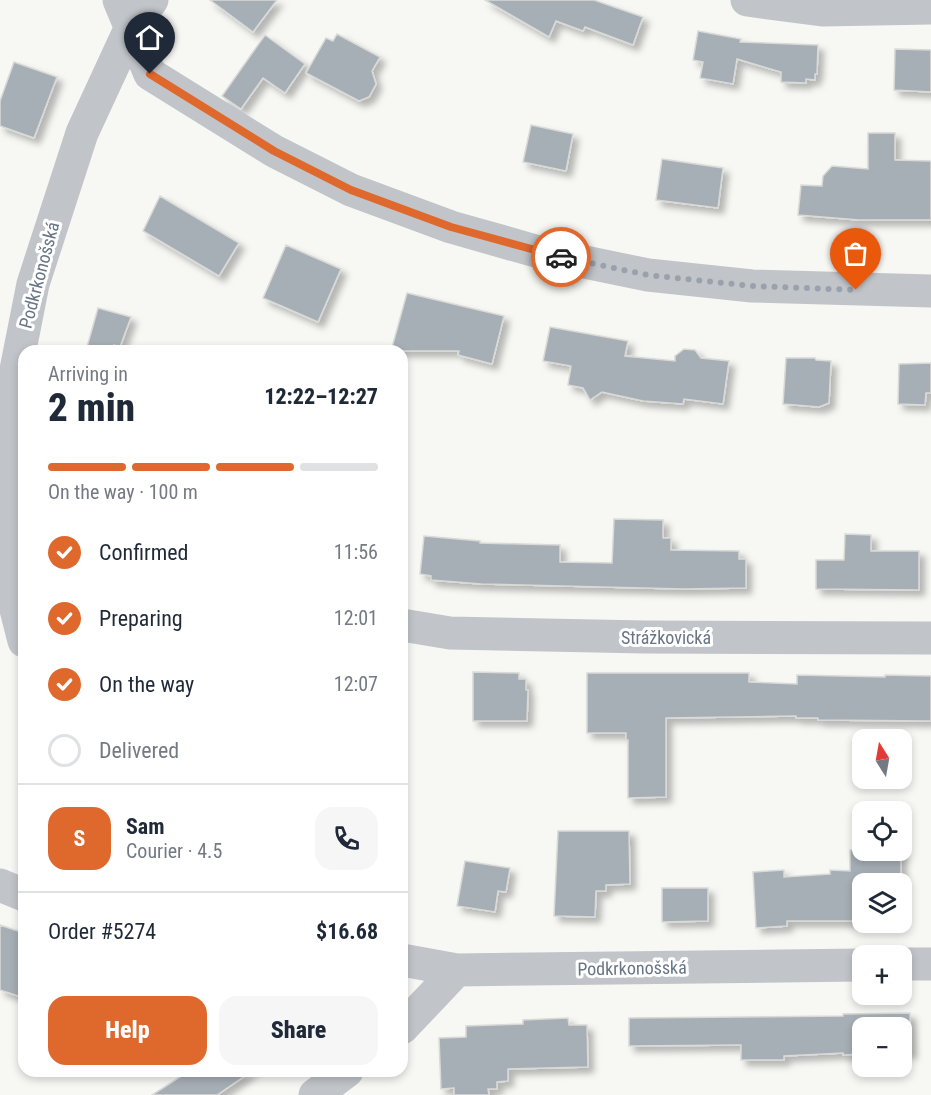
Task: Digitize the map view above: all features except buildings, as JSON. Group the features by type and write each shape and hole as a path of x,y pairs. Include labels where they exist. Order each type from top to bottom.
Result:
{"street":[{"name":"Podkrkonošská","path":"21,345 33,284 82,133 125,14 152,0"},
{"path":"747,0 822,10 931,8"},
{"path":"125,14 150,74 274,151 342,186 451,227 546,254 648,275 752,286 931,291"},
{"name":"Podkrkonošská","path":"18,360 10,400 14,528 10,586 18,617"},
{"name":"Strážkovická","path":"408,626 450,633 622,637 931,638"},
{"path":"0,885 18,892"},
{"name":"Podkrkonošská","path":"408,961 457,970 852,965"},
{"path":"912,964 931,964"},
{"path":"408,981 457,970"},
{"path":"408,1022 457,970"},
{"path":"315,1095 339,1077"}],"way so far":[{"path":"561,257 648,275 752,286 856,290"}],"route":[{"path":"150,74 274,151 351,190 451,227 561,257"}]}
